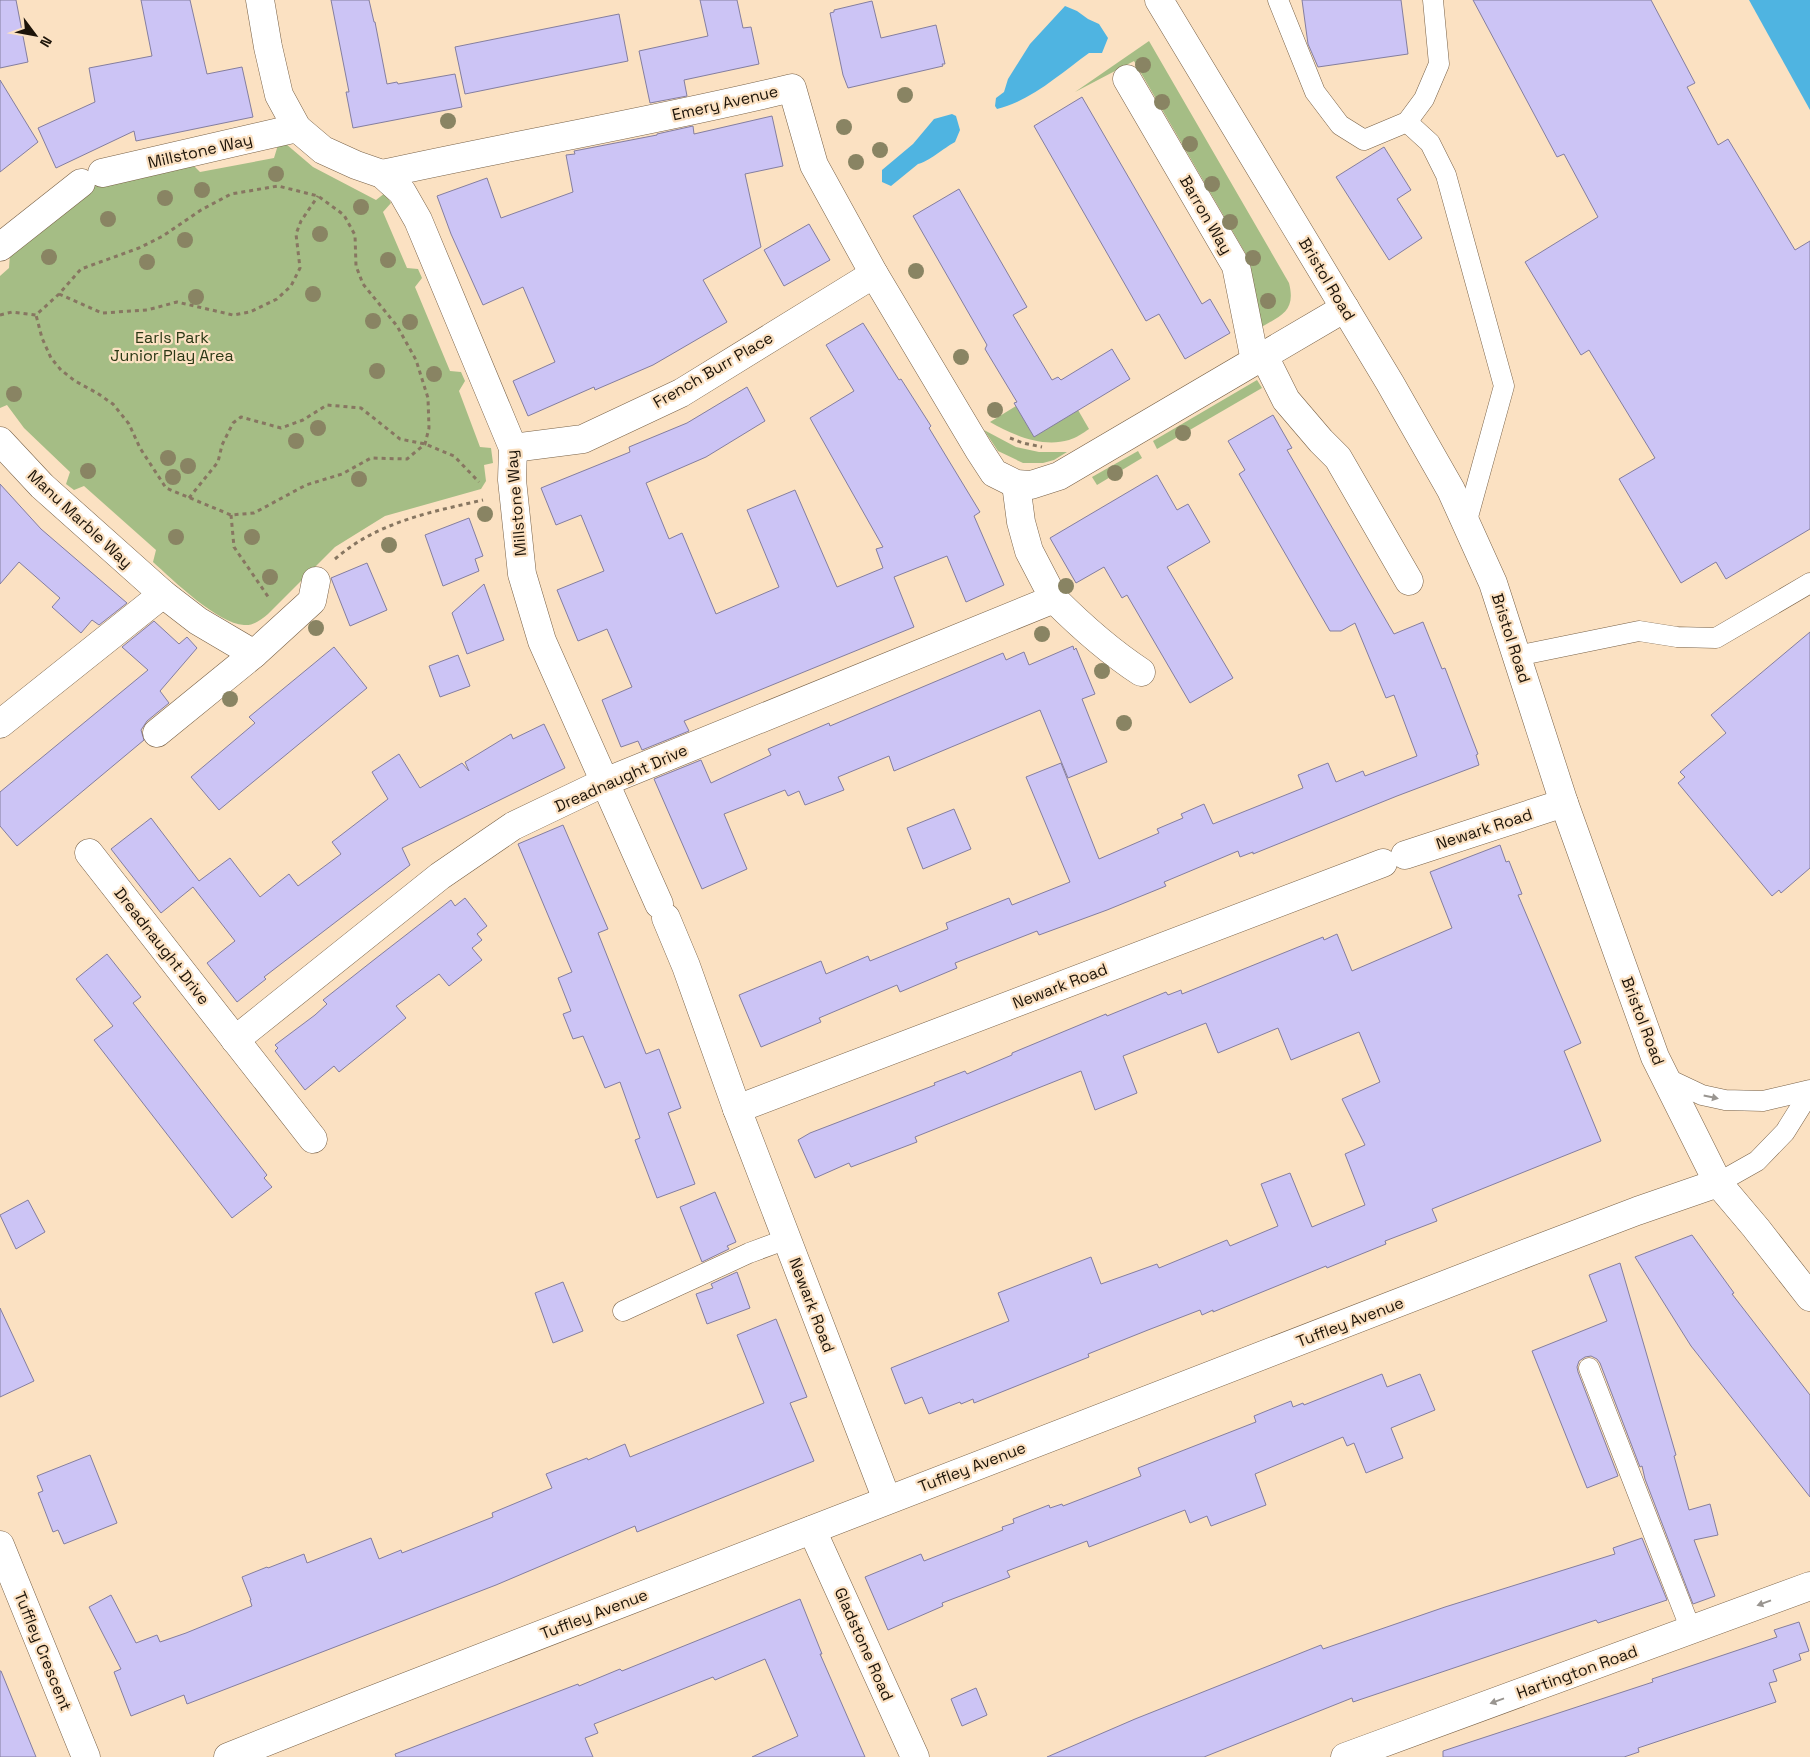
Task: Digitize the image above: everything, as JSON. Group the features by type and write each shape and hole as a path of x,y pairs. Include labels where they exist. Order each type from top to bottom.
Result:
{"street":[{"name":"Millstone Way","path":"260,0 279,95 297,128 323,150 382,174 402,192 418,220 514,448 512,480 502,496 542,641 662,911"},
{"name":"Bristol Road","path":"1159,0 1390,383 1446,482 1493,582 1564,803 1655,1057 1718,1183 1810,1297"},
{"name":"Barron Way","path":"1127,79 1236,266 1259,359 1286,400 1338,458 1409,581"},
{"name":"Emery Avenue","path":"382,174 705,109 792,88 814,165 874,274 994,474 1016,484"},
{"name":"Millstone Way","path":"0,247 92,178 297,128"},
{"name":"French Burr Place","path":"514,448 583,439 681,393 874,274"},
{"path":"1141,672 1117,656 1054,599 1029,551 1016,484 1031,485 1060,476 1345,308"},
{"name":"Manu Marble Way","path":"0,441 42,486 163,594 198,621 254,654"},
{"path":"157,733 254,654 312,601 316,581"},
{"path":"0,724 163,594"},
{"name":"Dreadnaught Drive","path":"236,1040 455,865 513,826 605,782 1054,599"},
{"name":"Newark Road","path":"737,1109 1394,859 1564,803"},
{"name":"Dreadnaught Drive","path":"89,853 313,1139"},
{"name":"Newark Road","path":"662,911 686,966 737,1109 887,1500"},
{"name":"Tuffley Avenue","path":"228,1757 887,1500 1637,1211 1718,1183"},
{"name":"Gladstone Road","path":"812,1530 915,1757"},
{"name":"Tuffley Crescent","path":"0,1545 86,1757"},
{"name":"Hartington Road","path":"1345,1757 1810,1586"}],"lane":[{"path":"1278,0 1314,92 1340,125 1364,140 1407,122 1424,99 1439,64 1433,0"},
{"path":"1407,122 1430,144 1446,175 1504,386 1466,524"},
{"path":"1517,656 1640,631 1677,637 1716,638 1810,583"},
{"path":"1666,1078 1702,1095 1726,1100 1764,1101 1810,1091"},
{"path":"1718,1183 1757,1162 1784,1132 1810,1091"},
{"path":"623,1311 749,1253 787,1239"},
{"path":"1589,1368 1691,1630"}],"path":[{"path":"0,315 12,312 36,315 59,294 81,269 139,248 155,240 201,210 231,194 278,186 318,196 344,215 355,235 356,266 363,284 397,326 416,360 428,398 429,428 424,444 407,459 371,458 342,474 306,485 254,513 231,515 166,488 140,448 129,424 113,404 75,381 61,370 51,358 42,338 36,315"},
{"path":"59,294 102,313 146,310 178,302 233,314 250,312 277,299 291,286 300,268 296,234 301,221 318,196"},
{"path":"189,498 218,462 222,445 234,423 241,417 281,428 303,420 327,405 361,408 400,438 424,444 454,456 479,481 502,496"},
{"path":"1008,437 1023,443 1047,447"},
{"path":"349,547 375,531 393,523 502,496"},
{"path":"231,515 234,547 287,623"}],"green space":[{"path":"1149,41 1289,283 1291,300 1289,306 1281,315 1260,328 1247,256 1134,61 1075,92"},
{"name":"Earls Park Junior Play Area","path":"286,144 313,167 376,200 385,193 391,203 383,212 407,268 418,269 422,278 415,287 450,371 461,372 465,381 459,391 480,447 491,448 493,463 484,465 486,481 481,489 385,516 335,547 268,614 254,624 244,625 233,623 209,609 172,579 153,562 156,550 84,486 74,490 66,484 70,472 24,428 7,405 0,408 0,276 9,268 10,254 93,190 83,175 192,164 200,172 274,158 278,145"},
{"path":"1257,380 1262,388 1157,449 1153,441"},
{"path":"1016,406 1078,410 1089,429 1069,440 1048,442 1018,436 990,422"},
{"path":"984,430 1016,447 1039,452 1067,452 1054,460 1043,463 1023,463 998,451"},
{"path":"1138,451 1142,458 1097,485 1092,477"}],"water":[{"path":"1749,0 1810,0 1810,110"},
{"path":"1065,6 1099,24 1108,38 1102,53 1089,53 1034,93 1022,100 997,109 995,106 996,98 1004,92 1008,79 1030,44"},
{"path":"952,114 956,116 960,130 955,142 918,164 891,186 882,182 882,170 913,144 934,119"}],"building":[{"path":"0,0 16,0 28,62 0,68"},
{"path":"141,0 190,0 207,74 242,67 253,117 136,141 134,131 56,168 38,128 95,102 89,68 152,56"},
{"path":"331,0 369,0 387,84 397,82 398,84 455,74 462,107 353,128 346,92 349,92"},
{"path":"700,0 737,0 743,28 751,27 759,64 684,80 687,96 650,103 639,51 708,36"},
{"path":"1302,0 1401,0 1408,54 1318,67 1308,44"},
{"path":"1473,0 1651,0 1695,83 1687,87 1718,145 1728,139 1795,250 1810,241 1810,529 1726,579 1716,562 1681,583 1619,479 1655,458 1589,350 1581,355 1525,262 1598,217 1564,154 1557,157"},
{"path":"872,1 881,38 936,25 945,64 848,88 843,75 830,13 834,12 834,10"},
{"path":"619,14 628,61 465,94 455,47"},
{"path":"0,80 38,142 0,172"},
{"path":"1082,97 1202,304 1210,299 1230,333 1185,359 1159,314 1146,321 1034,126"},
{"path":"772,116 783,166 745,174 761,247 703,280 727,322 653,365 595,390 594,387 528,416 513,381 555,362 523,287 483,305 451,234 437,196 487,178 501,218 573,192 566,155 575,154 574,151 693,126 694,134"},
{"path":"1384,147 1411,190 1397,199 1422,238 1389,260 1336,177"},
{"path":"959,189 1027,307 1013,315 1052,380 1058,377 1061,380 1112,349 1130,379 1034,437 1014,403 1017,402 985,349 987,345 913,216"},
{"path":"809,224 830,260 784,286 764,250"},
{"path":"863,323 931,426 929,428 980,512 974,516 1004,585 966,602 947,556 894,577 914,627 684,721 689,731 642,750 638,741 621,747 602,700 632,687 607,629 578,641 557,590 604,571 581,515 556,525 541,488 630,452 629,447 687,423 747,387 765,421 706,457 646,483 669,539 682,533 716,614 779,587 747,510 795,490 837,587 883,568 876,549 883,547 810,418 854,391 826,345"},
{"path":"1273,415 1292,448 1287,450 1394,634 1423,622 1442,669 1445,668 1478,754 1476,755 1479,765 1253,854 1253,852 1240,857 1238,851 1164,882 1166,886 1107,910 1039,935 1037,931 955,963 957,968 900,992 897,985 819,1018 821,1022 761,1047 739,995 821,961 826,974 868,956 870,961 948,929 946,923 1009,898 1012,905 1070,882 1026,777 1061,763 1099,859 1159,833 1157,829 1183,818 1181,814 1204,804 1213,824 1303,788 1298,775 1328,763 1336,782 1363,771 1365,776 1417,756 1394,695 1386,698 1355,623 1341,631 1330,631 1239,474 1245,470 1228,441"},
{"path":"1157,475 1177,510 1188,504 1210,542 1167,567 1233,678 1190,703 1127,595 1122,598 1104,567 1076,583 1050,538"},
{"path":"0,484 41,529 127,603 99,625 92,620 81,633 52,607 60,598 19,562 0,584"},
{"path":"469,518 483,556 475,559 479,571 443,586 425,535"},
{"path":"367,563 387,610 350,626 331,578"},
{"path":"484,584 504,640 467,654 452,613"},
{"path":"154,621 179,644 187,637 197,648 160,691 169,703 147,721 141,730 144,740 17,846 0,826 0,792 148,670 122,647"},
{"path":"1810,632 1810,868 1781,893 1779,890 1772,896 1678,783 1685,777 1680,772 1726,733 1711,715"},
{"path":"1073,646 1074,650 1076,648 1095,694 1082,699 1107,762 1068,778 1040,710 894,771 889,756 838,777 844,790 805,805 799,791 788,796 785,790 724,814 747,869 702,889 654,779 701,760 711,783 771,755 768,749 829,723 830,726 1003,653 1006,660 1024,652 1029,665"},
{"path":"334,647 367,688 219,810 191,777 255,723 249,717"},
{"path":"458,655 470,686 440,697 429,666"},
{"path":"544,724 565,768 402,848 410,865 264,977 266,979 237,1002 207,963 235,941 193,887 161,913 111,849 151,818 199,881 230,858 260,897 289,874 298,886 341,854 332,842 388,799 372,772 399,754 420,788 462,763 469,771 465,762 511,734 513,739"},
{"path":"954,809 971,849 923,869 907,828"},
{"path":"563,825 608,929 598,933 646,1054 659,1049 681,1108 668,1113 695,1184 657,1198 635,1140 640,1138 620,1082 605,1088 583,1036 573,1039 563,1014 571,1011 558,978 572,972 518,844"},
{"path":"1500,845 1506,862 1509,861 1522,894 1518,895 1581,1043 1564,1051 1601,1141 1432,1209 1437,1221 1385,1241 1386,1244 1213,1312 1213,1310 1202,1315 1200,1310 1148,1330 1088,1354 1089,1357 974,1403 973,1399 961,1404 960,1402 929,1414 922,1397 905,1404 891,1368 1009,1321 998,1293 1091,1257 1101,1284 1157,1264 1159,1268 1227,1240 1230,1246 1278,1226 1261,1184 1290,1173 1312,1227 1365,1205 1345,1154 1365,1145 1342,1099 1380,1082 1359,1032 1291,1060 1278,1028 1218,1053 1206,1023 1123,1056 1137,1093 1095,1110 1081,1071 915,1137 917,1142 851,1167 849,1163 815,1178 798,1140 810,1133 935,1085 934,1083 965,1071 967,1074 1106,1014 1107,1016 1166,992 1168,995 1181,990 1182,994 1323,937 1324,940 1337,934 1352,971 1452,928 1430,872"},
{"path":"465,898 487,926 477,934 482,940 472,948 482,960 449,986 439,974 396,1006 406,1018 339,1072 334,1066 305,1090 275,1051 278,1048 275,1045 327,1004 323,1000 451,900 455,906"},
{"path":"107,954 141,997 133,1003 267,1175 264,1178 272,1187 232,1218 94,1040 113,1026 76,979"},
{"path":"715,1192 736,1242 727,1246 729,1249 702,1262 680,1207"},
{"path":"28,1200 45,1232 16,1249 0,1215"},
{"path":"1692,1235 1734,1293 1732,1294 1810,1395 1810,1497 1691,1346 1635,1257"},
{"path":"1620,1263 1676,1455 1674,1456 1689,1510 1710,1504 1718,1535 1694,1540 1715,1596 1693,1604 1645,1479 1642,1466 1640,1467 1600,1363 1591,1356 1585,1357 1579,1361 1577,1367 1618,1476 1587,1488 1532,1351 1607,1321 1589,1275"},
{"path":"737,1272 750,1308 707,1324 696,1294 713,1288 711,1284"},
{"path":"563,1282 583,1331 553,1343 535,1293"},
{"path":"0,1308 34,1381 0,1397"},
{"path":"776,1319 807,1397 790,1403 814,1461 637,1532 635,1526 496,1585 187,1704 184,1695 131,1716 114,1672 121,1669 89,1607 111,1595 136,1643 157,1635 160,1642 252,1606 242,1577 267,1567 304,1554 307,1563 371,1538 379,1559 401,1550 402,1553 493,1517 492,1513 552,1488 546,1474 587,1458 588,1460 625,1444 630,1457 764,1403 737,1335"},
{"path":"1382,1374 1387,1387 1420,1374 1435,1410 1391,1428 1403,1458 1366,1473 1354,1443 1347,1446 1343,1437 1255,1474 1266,1505 1211,1526 1207,1516 1190,1523 1185,1510 1089,1547 1087,1541 1007,1571 1010,1577 942,1603 943,1606 888,1630 865,1577 921,1554 924,1561 1003,1530 1002,1527 1014,1523 1013,1519 1049,1505 1050,1508 1062,1504 1063,1506 1141,1476 1138,1468 1256,1422 1254,1416 1291,1401 1293,1407 1303,1403 1304,1405"},
{"path":"90,1455 117,1523 64,1544 58,1530 53,1532 38,1493 43,1491 37,1476"},
{"path":"1642,1538 1667,1600 1598,1623 1596,1620 1353,1702 1352,1698 1204,1757 1047,1757 1135,1719 1321,1645 1323,1649 1445,1607 1615,1554 1613,1548"},
{"path":"800,1599 822,1654 820,1654 865,1757 752,1757 798,1736 765,1659 715,1680 713,1677 594,1724 598,1733 585,1738 593,1757 396,1757 395,1754 578,1684 579,1686 620,1669 622,1671"},
{"path":"1799,1622 1809,1651 1799,1654 1801,1660 1773,1670 1777,1681 1769,1683 1776,1702 1638,1748 1639,1752 1624,1757 1443,1757 1443,1751 1653,1682 1652,1679 1777,1637 1774,1630"},
{"path":"1,1671 36,1757 0,1757"},
{"path":"976,1688 987,1715 962,1726 951,1699"}]}
